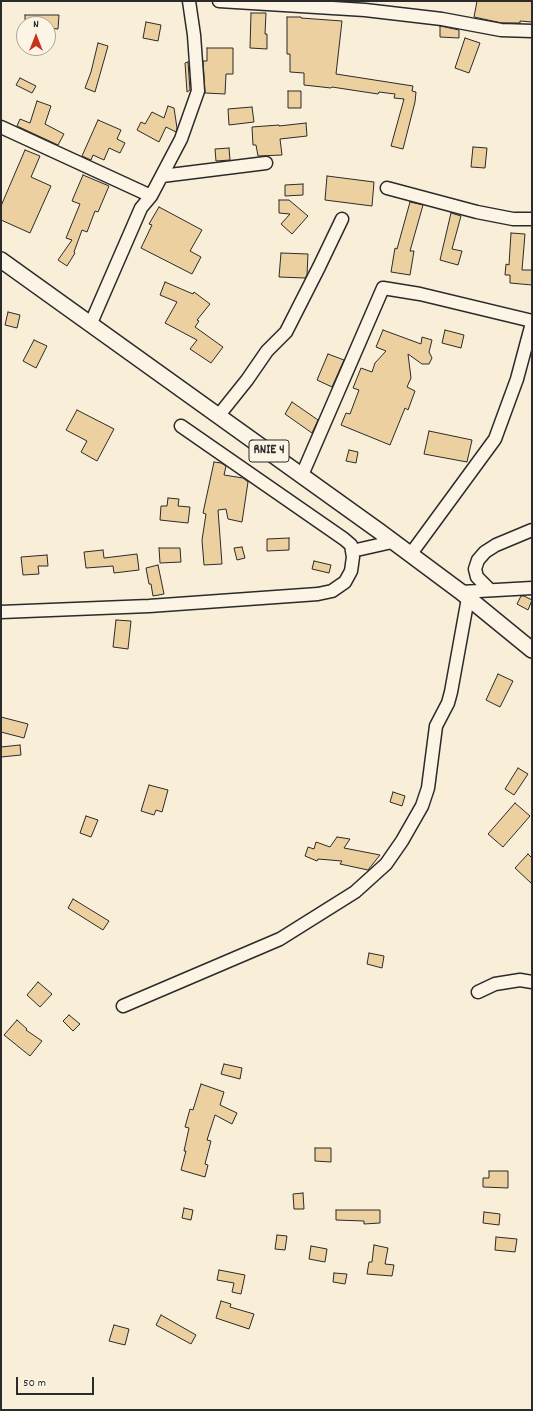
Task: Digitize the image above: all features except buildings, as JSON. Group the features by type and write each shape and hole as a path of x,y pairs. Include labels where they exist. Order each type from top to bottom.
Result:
{"main road":[{"name":"RNIE 4","path":"1,260 219,415 410,554 465,595 532,650"}],"street":[{"path":"91,323 141,208 151,196 181,139 198,91 194,35 189,1"},
{"path":"219,1 364,10 442,20 501,30 532,31"},
{"path":"1,127 151,196"},
{"path":"162,176 266,163"},
{"path":"387,188 477,212 513,219 532,219"},
{"path":"219,415 247,380 267,351 286,332 342,219"},
{"path":"302,476 383,288 420,294 532,322 517,379 495,439 410,554"},
{"path":"1,612 149,606 318,594 332,591 345,582 351,571 353,557 351,545 181,426"},
{"path":"490,590 477,577 475,569 478,560 485,552 496,545 532,530"},
{"path":"352,551 392,542"},
{"path":"123,1006 280,939 355,892 386,864 402,841 422,806 428,788 436,726 448,703 451,692 465,595 490,590 532,588"},
{"path":"478,992 495,984 520,980 532,982"}]}
